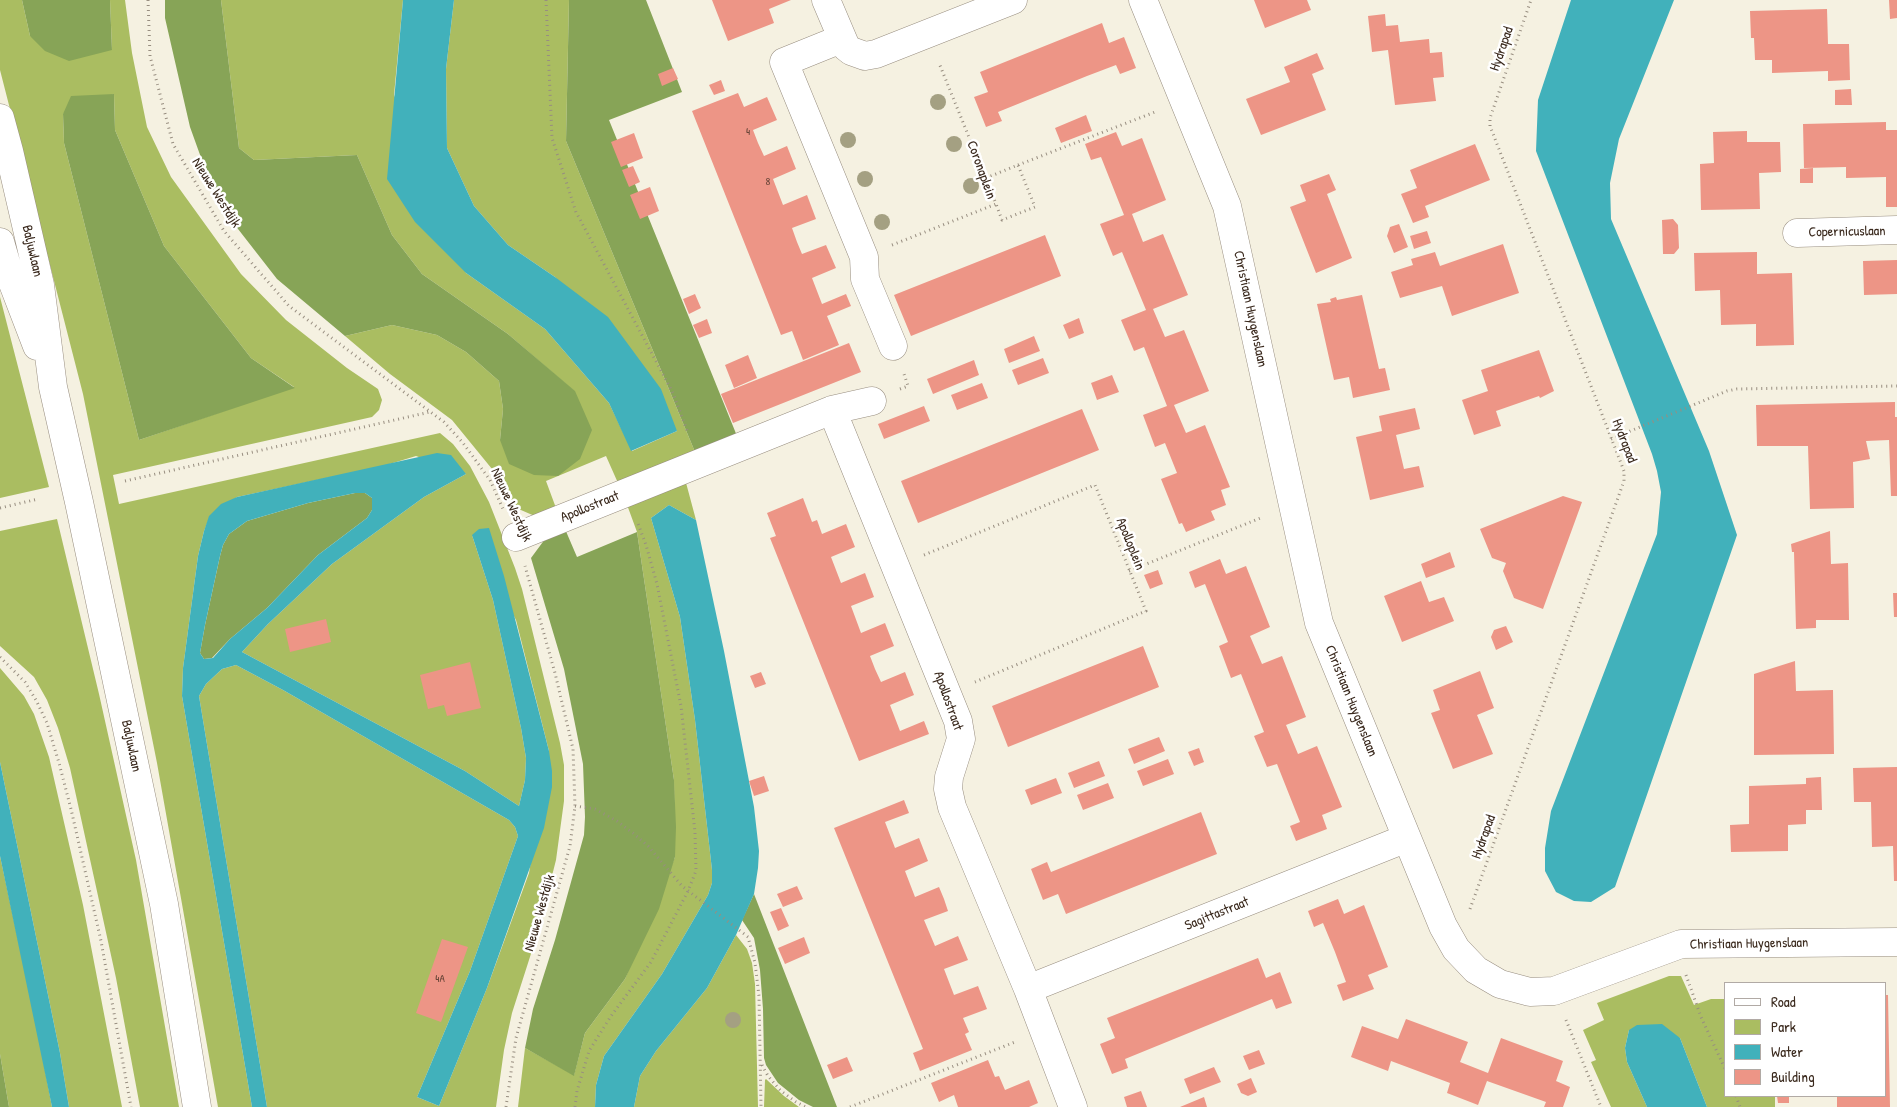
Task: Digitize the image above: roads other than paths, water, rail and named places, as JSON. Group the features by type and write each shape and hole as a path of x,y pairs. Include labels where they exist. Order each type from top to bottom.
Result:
{"street":[{"path":"826,0 841,39 851,52 865,56 927,34 1012,0"},
{"name":"Christiaan Huygenslaan","path":"1143,0 1227,206 1319,623 1443,926 1456,950 1476,970 1500,984 1530,992 1554,991 1676,946 1897,942"},
{"path":"841,39 784,62 864,257 865,280 893,346"},
{"name":"Baljuwlaan","path":"0,118 40,285 53,387 80,502 164,904 197,1107"},
{"name":"Copernicuslaan","path":"1797,233 1897,230"},
{"name":"Baljuwlaan","path":"0,242 9,273 53,387"},
{"name":"Apollostraat","path":"516,537 832,410 872,401"},
{"name":"Apollostraat","path":"832,410 961,730 961,739 949,777 948,789 952,807 1028,990 1042,1031 1073,1107"},
{"name":"Sagittastraat","path":"1028,990 1407,838"}],"water":[{"path":"403,0 454,0 446,69 447,148 474,206 508,245 608,317 661,389 677,431 631,451 609,403 545,329 466,273 415,222 387,179"},
{"path":"1571,0 1674,0 1619,139 1610,183 1611,219 1709,451 1737,535 1615,887 1591,902 1574,901 1556,892 1545,871 1545,848 1551,811 1657,534 1661,492 1652,454 1536,151 1538,100"},
{"path":"437,453 451,455 466,474 424,497 332,564 268,624 242,652 465,771 519,806 525,780 526,758 521,728 493,600 472,535 479,529 489,528 504,576 549,751 552,787 544,828 487,988 439,1106 417,1097 470,971 518,836 515,827 509,820 236,665 222,669 206,684 199,696 267,1107 252,1107 182,696 183,668 198,556 204,531 209,516 221,504 237,497","holes":["355,493 365,493 372,498 372,510 367,518 318,555 267,608 230,639 213,658 204,659 200,653 205,625 220,556 229,534 247,521 308,503"]},
{"path":"669,505 696,520 754,807 759,851 758,868 754,894 736,935 707,988 656,1051 640,1076 634,1107 595,1107 596,1085 604,1056 662,974 708,895 712,883 695,720 680,617 651,518"},
{"path":"0,762 60,1053 69,1107 52,1107 0,856"},
{"path":"1662,1024 1680,1038 1707,1107 1647,1107 1627,1062 1625,1048 1629,1030 1637,1025"}]}
